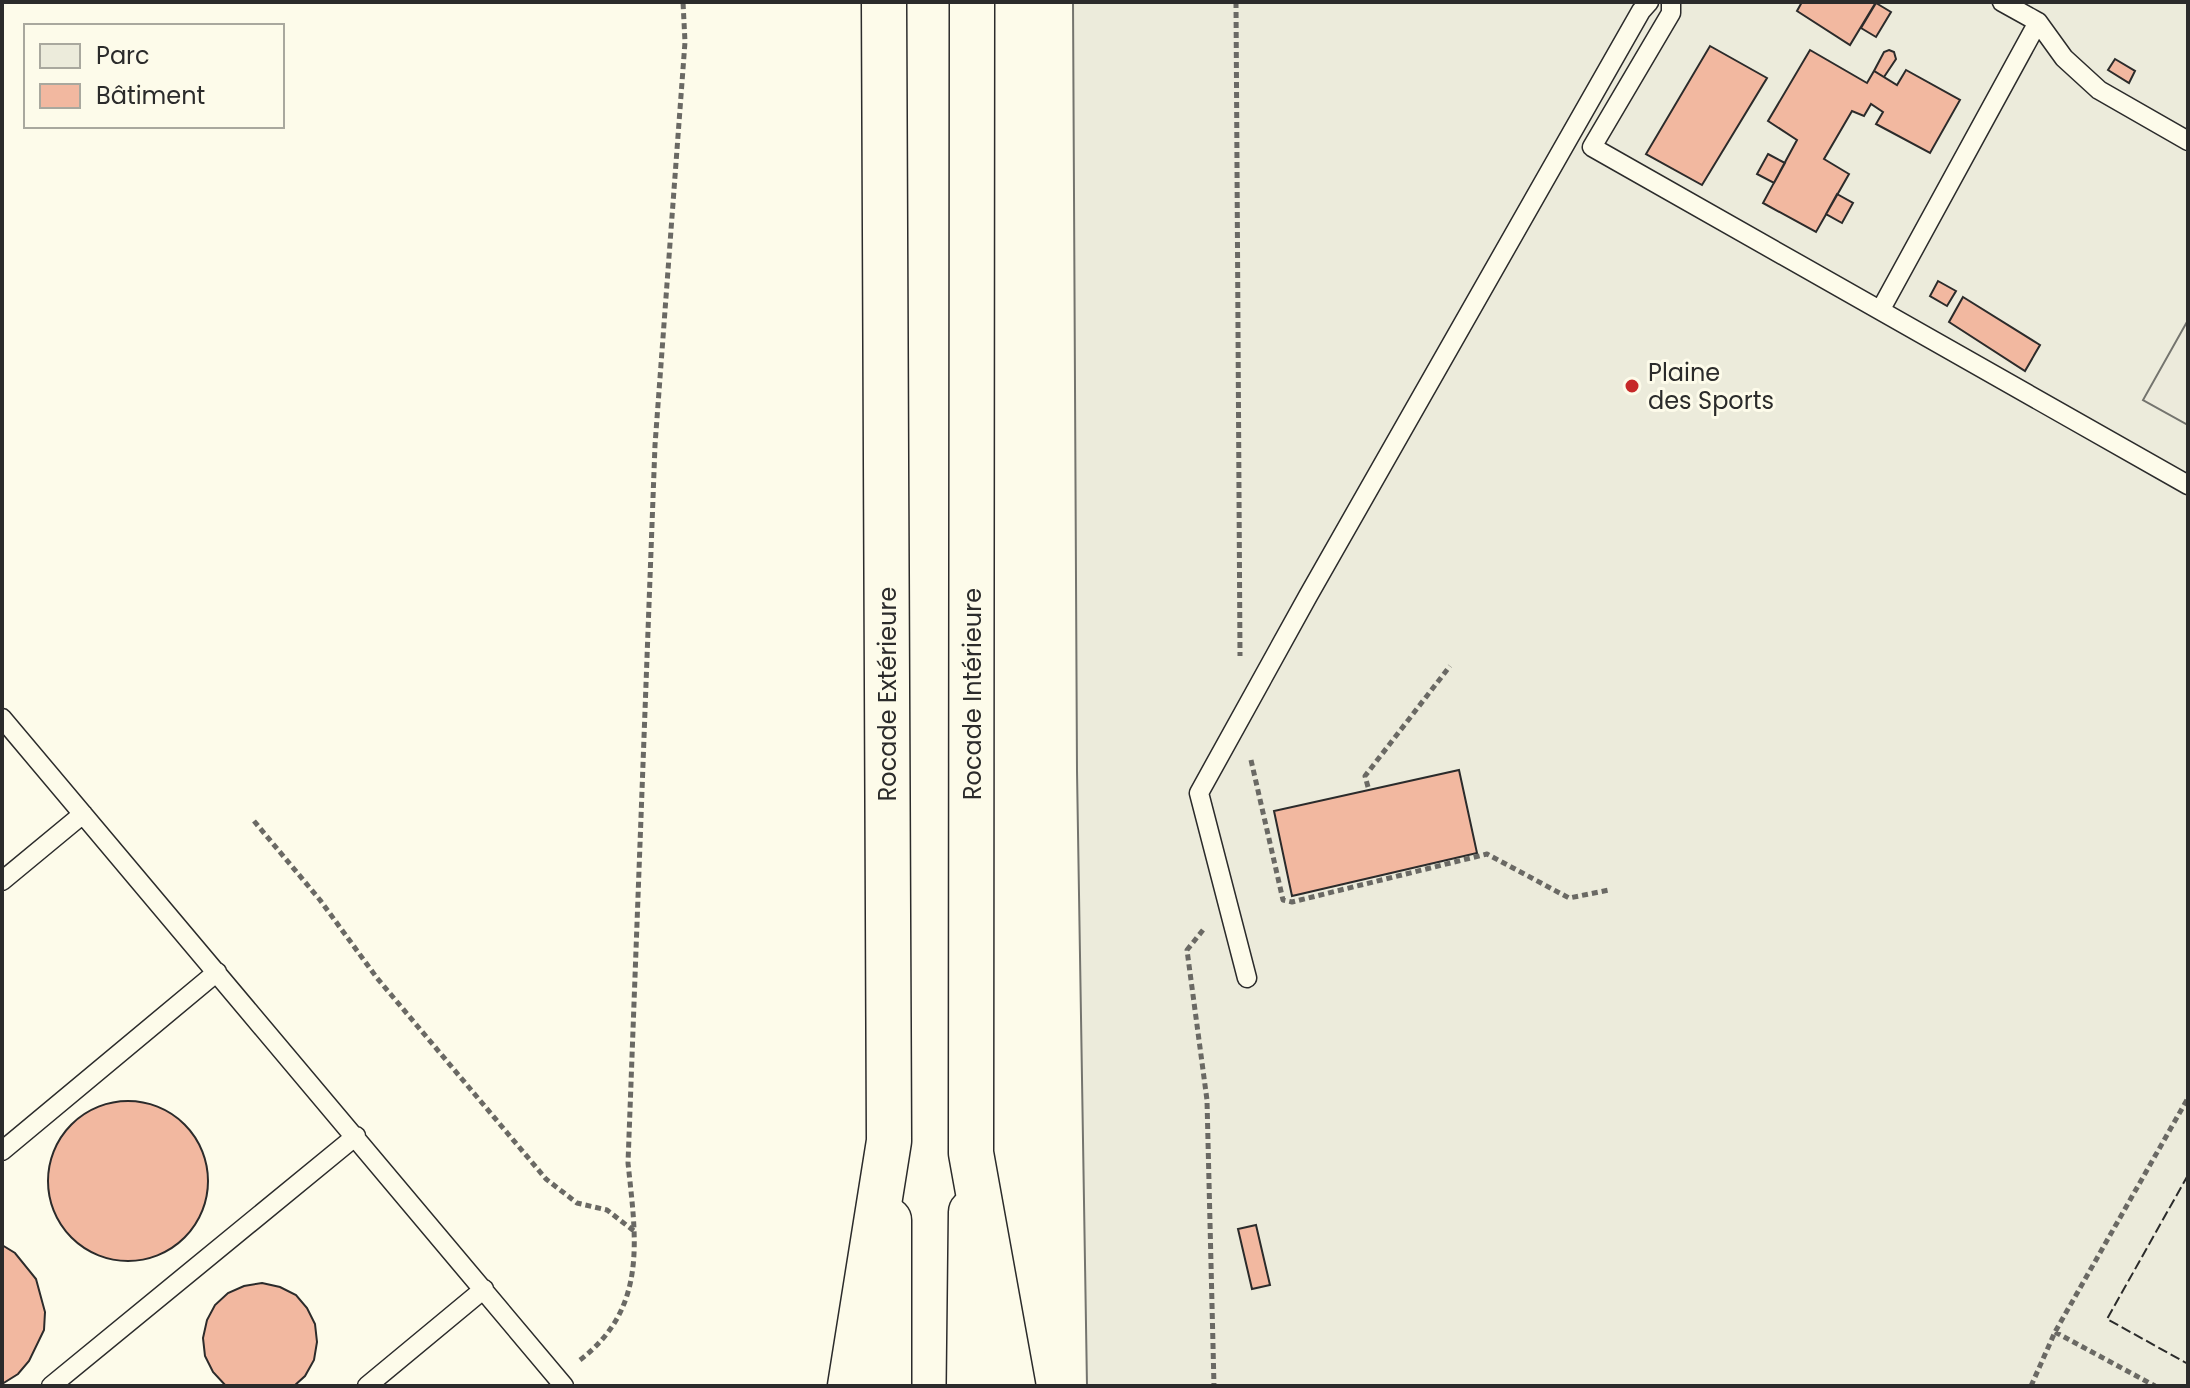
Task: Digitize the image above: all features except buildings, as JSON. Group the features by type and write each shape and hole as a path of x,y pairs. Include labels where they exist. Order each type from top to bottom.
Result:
{"highway":[{"name":"Rocade Extérieure","path":"884,2 889,1386"},
{"name":"Rocade Intérieure","path":"969,1386 972,2"},
{"path":"850,1386 889,1141"},
{"path":"971,1153 1013,1386"}],"lane":[{"path":"1247,978 1199,793 1625,38 1649,2"},
{"path":"1671,2 1671,13 1592,147 2188,485"},
{"path":"2002,2 2038,22 2064,58 2099,90 2188,141"},
{"path":"1881,309 2038,22"},
{"path":"2,718 560,1382"},
{"path":"2,881 83,814"},
{"path":"2,1151 217,972"},
{"path":"51,1386 356,1136"},
{"path":"367,1386 484,1289"}],"path":[{"path":"560,1382 597,1347 618,1320 631,1287 635,1232 628,1163 655,445 685,42 683,2"},
{"path":"1236,2 1240,718 1283,900 1292,902 1357,888 1487,854 1569,898 1609,890"},
{"path":"1368,787 1365,776 1450,666"},
{"path":"254,821 320,900 377,978 546,1179 577,1203 607,1210 635,1232"},
{"path":"1214,1386 1207,1100 1187,950 1227,900"},
{"path":"2031,1386 2055,1332 2185,1110 2188,1098"},
{"path":"2055,1332 2155,1386"}],"green space":[{"name":"Plaine des Sports","path":"1073,2 2188,2 2188,1386 1087,1386 1077,771"}],"shaded area":[{"path":"2188,320 2188,425 2143,400"}],"fence":[{"path":"2188,1175 2107,1319 2188,1364"}],"place":[{"name":"Plaine des Sports","path":"1632,386"}]}
